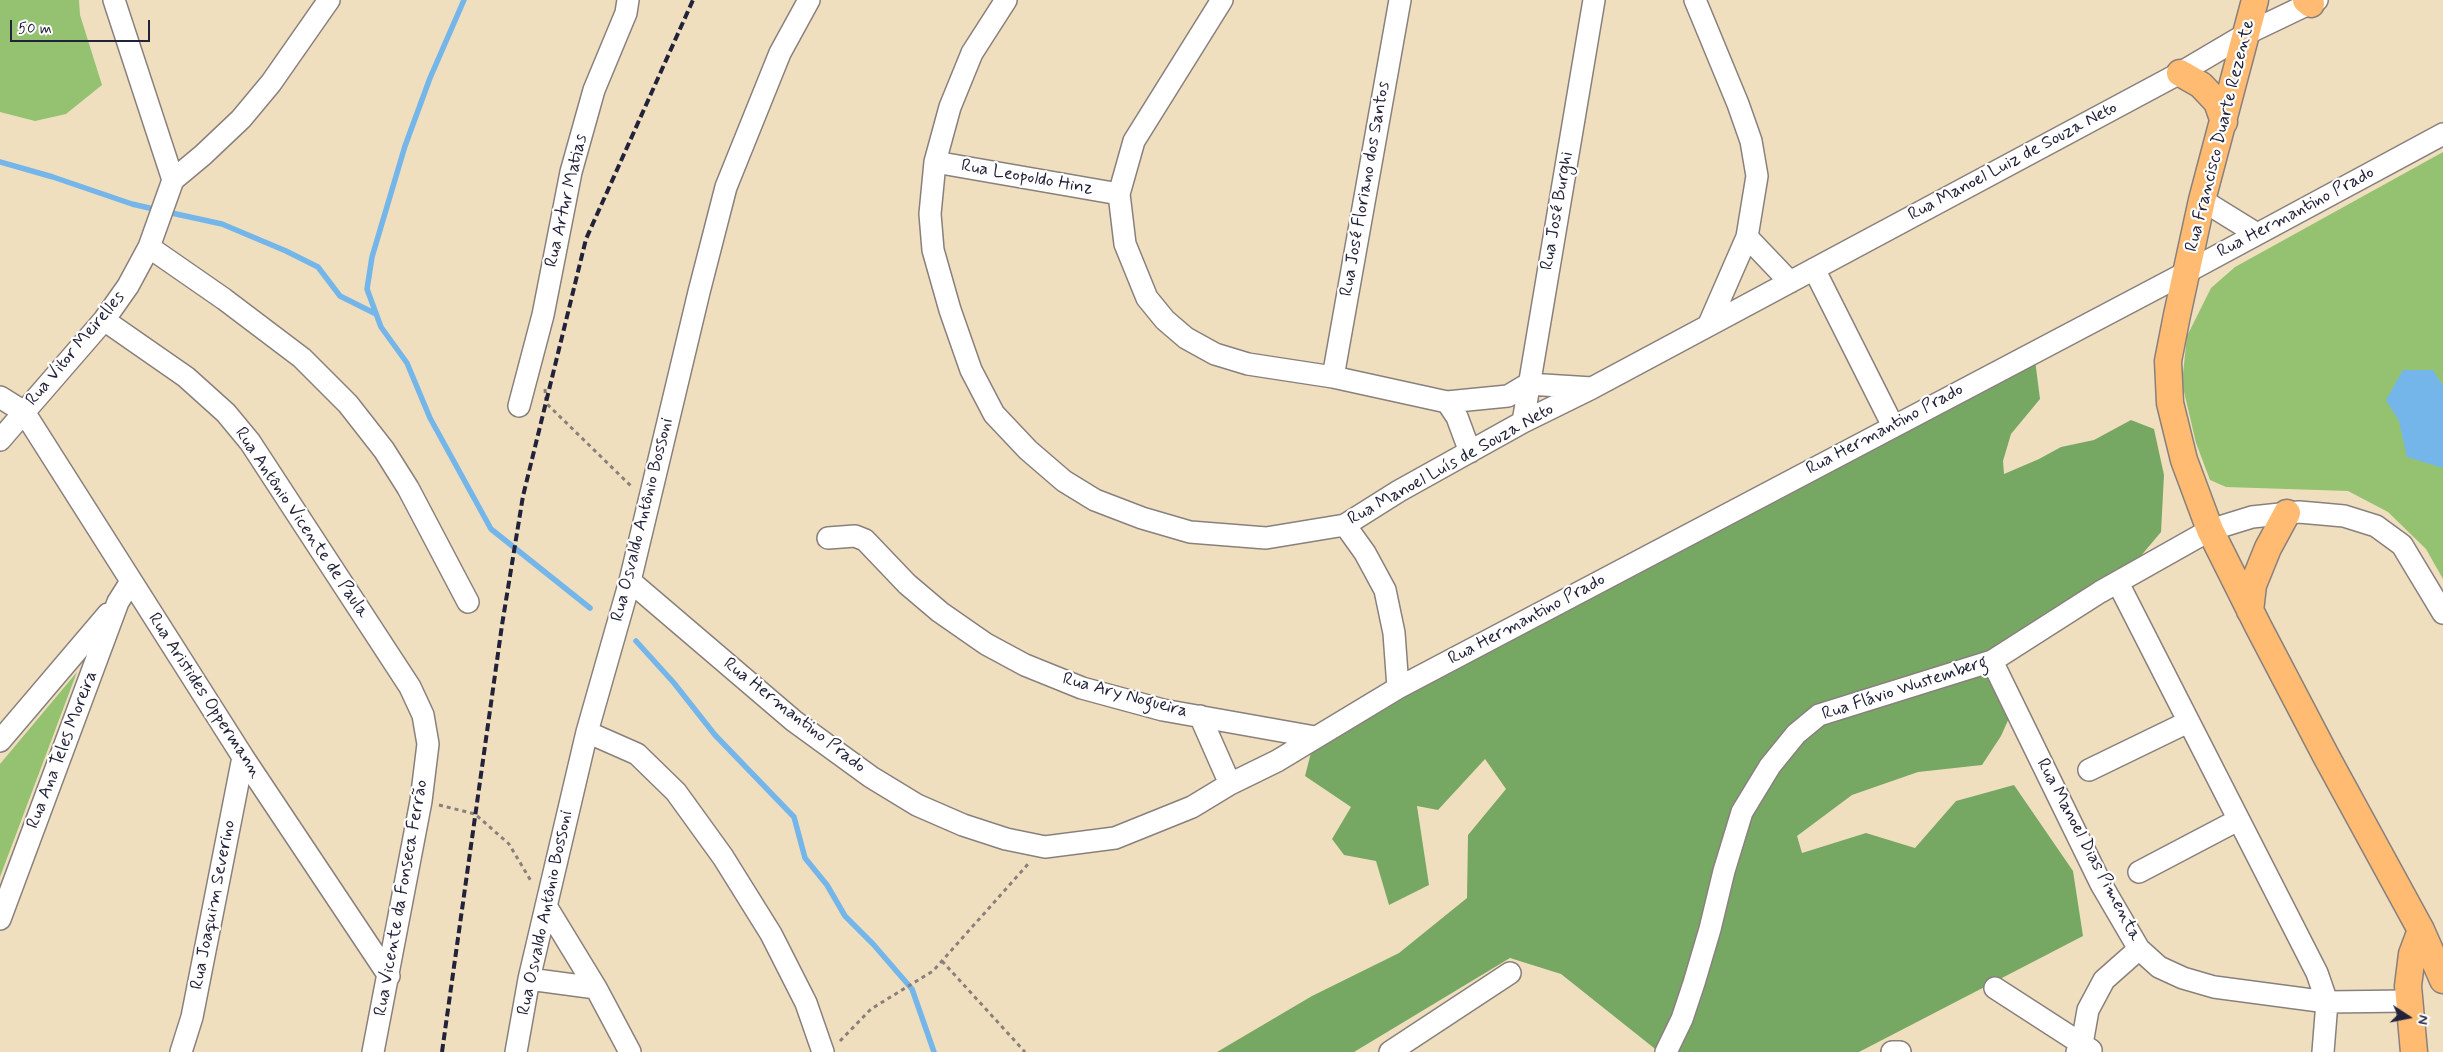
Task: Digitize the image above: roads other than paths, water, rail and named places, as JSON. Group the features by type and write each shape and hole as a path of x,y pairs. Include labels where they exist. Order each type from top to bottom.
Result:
{"main road":[{"name":"Rua Francisco Duarte Rezente","path":"2255,0 2202,200 2168,361 2170,403 2184,460 2210,530 2326,756 2421,930 2441,973"},
{"path":"2180,73 2201,85 2217,102 2224,122"},
{"path":"2250,610 2253,585 2268,548 2287,513"},
{"path":"2414,1052 2408,989 2412,954 2421,930"}],"street":[{"path":"114,0 169,189 247,112 271,83 329,0"},
{"name":"Rua Artur Matias","path":"519,406 543,315 571,172 594,90 626,13 628,0"},
{"name":"Rua Osvaldo Antônio Bossoni","path":"516,1052 529,979 586,732 630,581 726,186 780,53 809,0"},
{"name":"Rua Manoel Luís de Souza Neto","path":"1006,0 972,53 950,107 935,162 930,214 933,250 950,310 971,370 994,414 1028,450 1064,481 1095,500 1142,518 1190,532 1266,538 1345,525 1399,491 1523,422 1592,388 1709,324"},
{"path":"1222,0 1134,142 1119,194 1125,244 1134,269 1146,298 1165,320 1186,338 1216,354 1248,364 1333,377 1447,402 1508,396 1528,384 1592,388"},
{"name":"Rua José Floriano dos Santos","path":"1333,377 1400,0"},
{"name":"Rua José Burghi","path":"1523,422 1594,0"},
{"path":"1701,1 1751,140 1757,176 1747,237 1709,324"},
{"name":"Rua Manoel Luiz de Souza Neto","path":"1709,324 2180,73 2246,34 2311,1"},
{"name":"Rua Hermantino Prado","path":"630,581 794,721 878,782 917,805 963,825 1006,839 1045,847 1115,838 1192,807 1230,784 1277,760 1398,688 2187,272 2443,134"},
{"name":"Rua Leopoldo Hinz","path":"935,162 1119,194"},
{"name":"Rua Vitor Meirelles","path":"0,440 104,320 128,286 151,243 169,189"},
{"path":"2202,200 2257,234"},
{"path":"1747,237 1790,282"},
{"path":"151,243 302,358 348,404 384,450 408,488 468,602"},
{"path":"1814,268 1893,426"},
{"name":"Rua Antônio Vicente de Paula","path":"104,320 186,377 226,413 250,442 410,687 423,715 428,744"},
{"path":"0,397 24,412"},
{"path":"1447,402 1458,417 1470,452"},
{"name":"Rua Aristides Oppermann","path":"24,412 130,582 243,757 389,976"},
{"name":"Rua Flávio Wustemberg","path":"1666,1052 1682,1019 1694,983 1742,812 1770,766 1796,734 1819,714 1992,661 2100,592 2210,530 2252,517 2287,513 2344,516 2376,526 2402,545 2443,613"},
{"path":"1345,525 1365,553 1385,590 1394,633 1398,688"},
{"name":"Rua Ary Nogueira","path":"828,538 855,536 865,540 908,584 940,612 986,644 1025,665 1082,688 1163,710 1315,737"},
{"name":"Rua Ana Teles Moreira","path":"2,906 118,602 130,582"},
{"path":"2118,583 2317,973 2327,1002 2323,1052"},
{"path":"0,741 118,602"},
{"name":"Rua Manoel Dias Pimenta","path":"1992,661 2101,884 2139,949 2159,968 2183,978 2214,987 2327,1002 2408,989 2441,973"},
{"name":"Rua Ary Nogueira","path":"1200,716 1230,784"},
{"path":"2089,770 2188,722"},
{"path":"586,732 637,754 676,792 723,857 770,934 830,1048"},
{"name":"Rua Vicente da Fonseca Ferrão","path":"373,1052 421,801 428,744"},
{"name":"Rua Joaquim Severino","path":"181,1052 192,1017 243,757"},
{"path":"2139,872 2238,820"},
{"path":"546,906 596,988 630,1052"},
{"path":"1995,988 2085,1049 2088,1010 2104,980 2139,949"},
{"path":"1390,1052 1510,973"},
{"path":"529,979 596,988"},
{"path":"1892,1052 1900,1052"}],"water":[{"path":"2403,370 2433,370 2443,386 2443,468 2407,457 2399,421 2386,400"}],"waterway":[{"path":"464,0 430,78 405,146 372,257 367,289 381,327 407,363 430,418 491,529 590,608"},
{"path":"0,162 53,177 132,204 158,210"},
{"path":"167,212 222,224 286,251 318,267 340,296 376,314"},
{"path":"636,641 674,683 715,735 794,817 805,858 827,885 845,916 873,944 912,989 934,1052"}],"railway":[{"path":"442,1052 502,625 523,496 586,239 693,0"}]}
